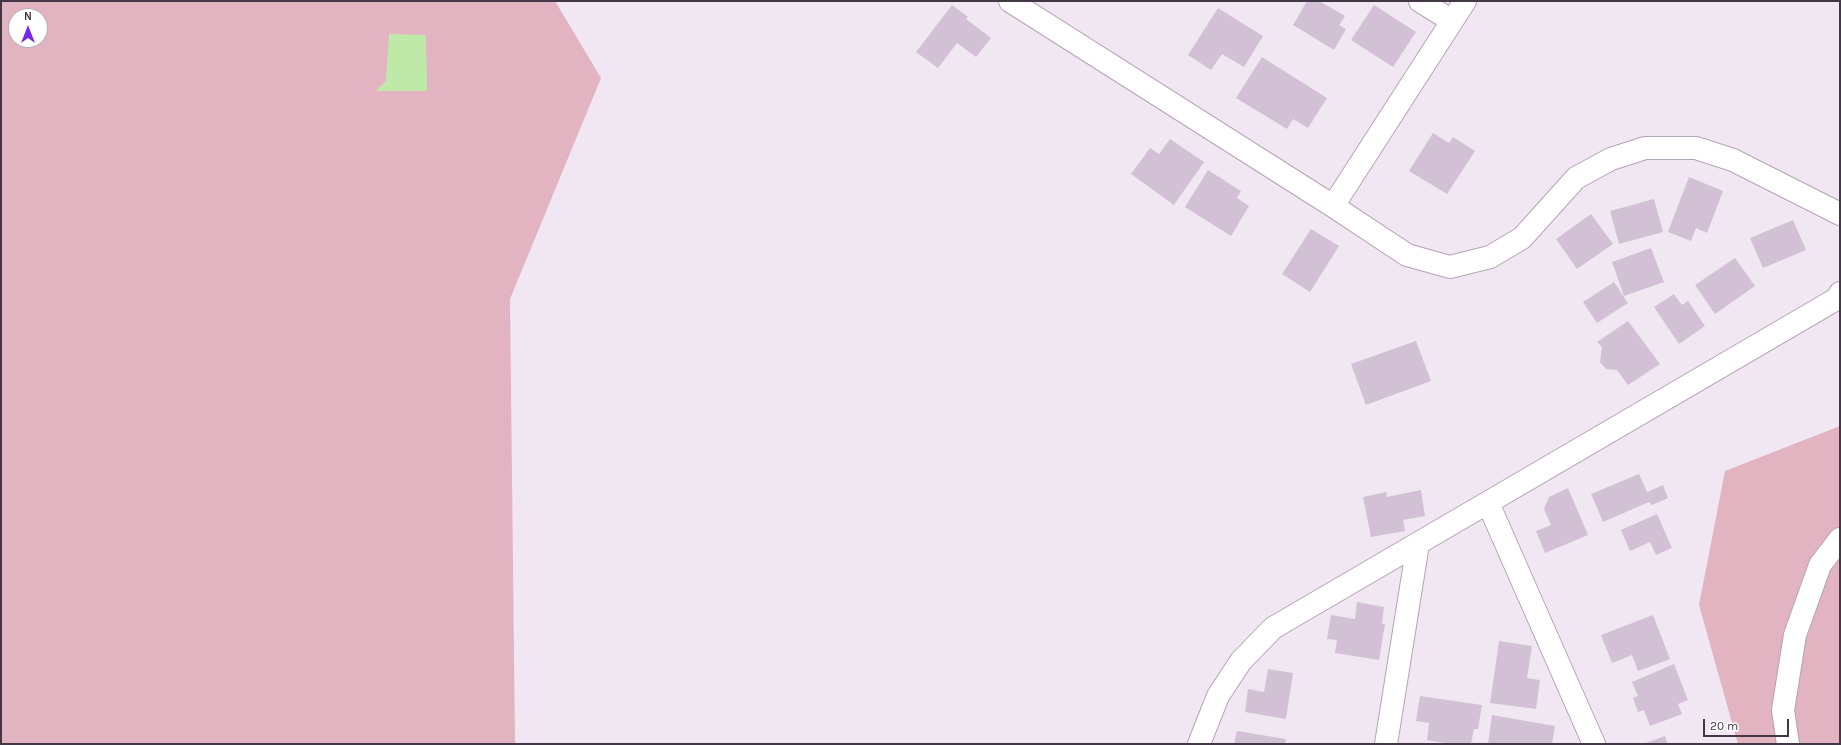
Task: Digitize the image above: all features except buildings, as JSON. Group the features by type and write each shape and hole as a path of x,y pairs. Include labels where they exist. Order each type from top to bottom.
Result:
{"street":[{"path":"1010,1 1333,206 1407,255 1450,267 1490,257 1522,238 1576,178 1611,159 1644,148 1696,148 1733,160 1840,214"},
{"path":"1420,1 1452,21"},
{"path":"1333,206 1465,1"},
{"path":"1199,744 1218,696 1241,661 1273,628 1838,298 1840,293"},
{"path":"1488,503 1584,734 1594,744"},
{"path":"1788,744 1783,710 1795,635 1820,565 1840,539"},
{"path":"1386,744 1418,544"}],"shaded area":[{"path":"1,1 555,1 601,78 510,299 515,744 1,744"},
{"path":"389,34 426,35 427,91 376,91 386,81"},
{"path":"1840,426 1840,744 1738,744 1699,605 1725,471"}]}
